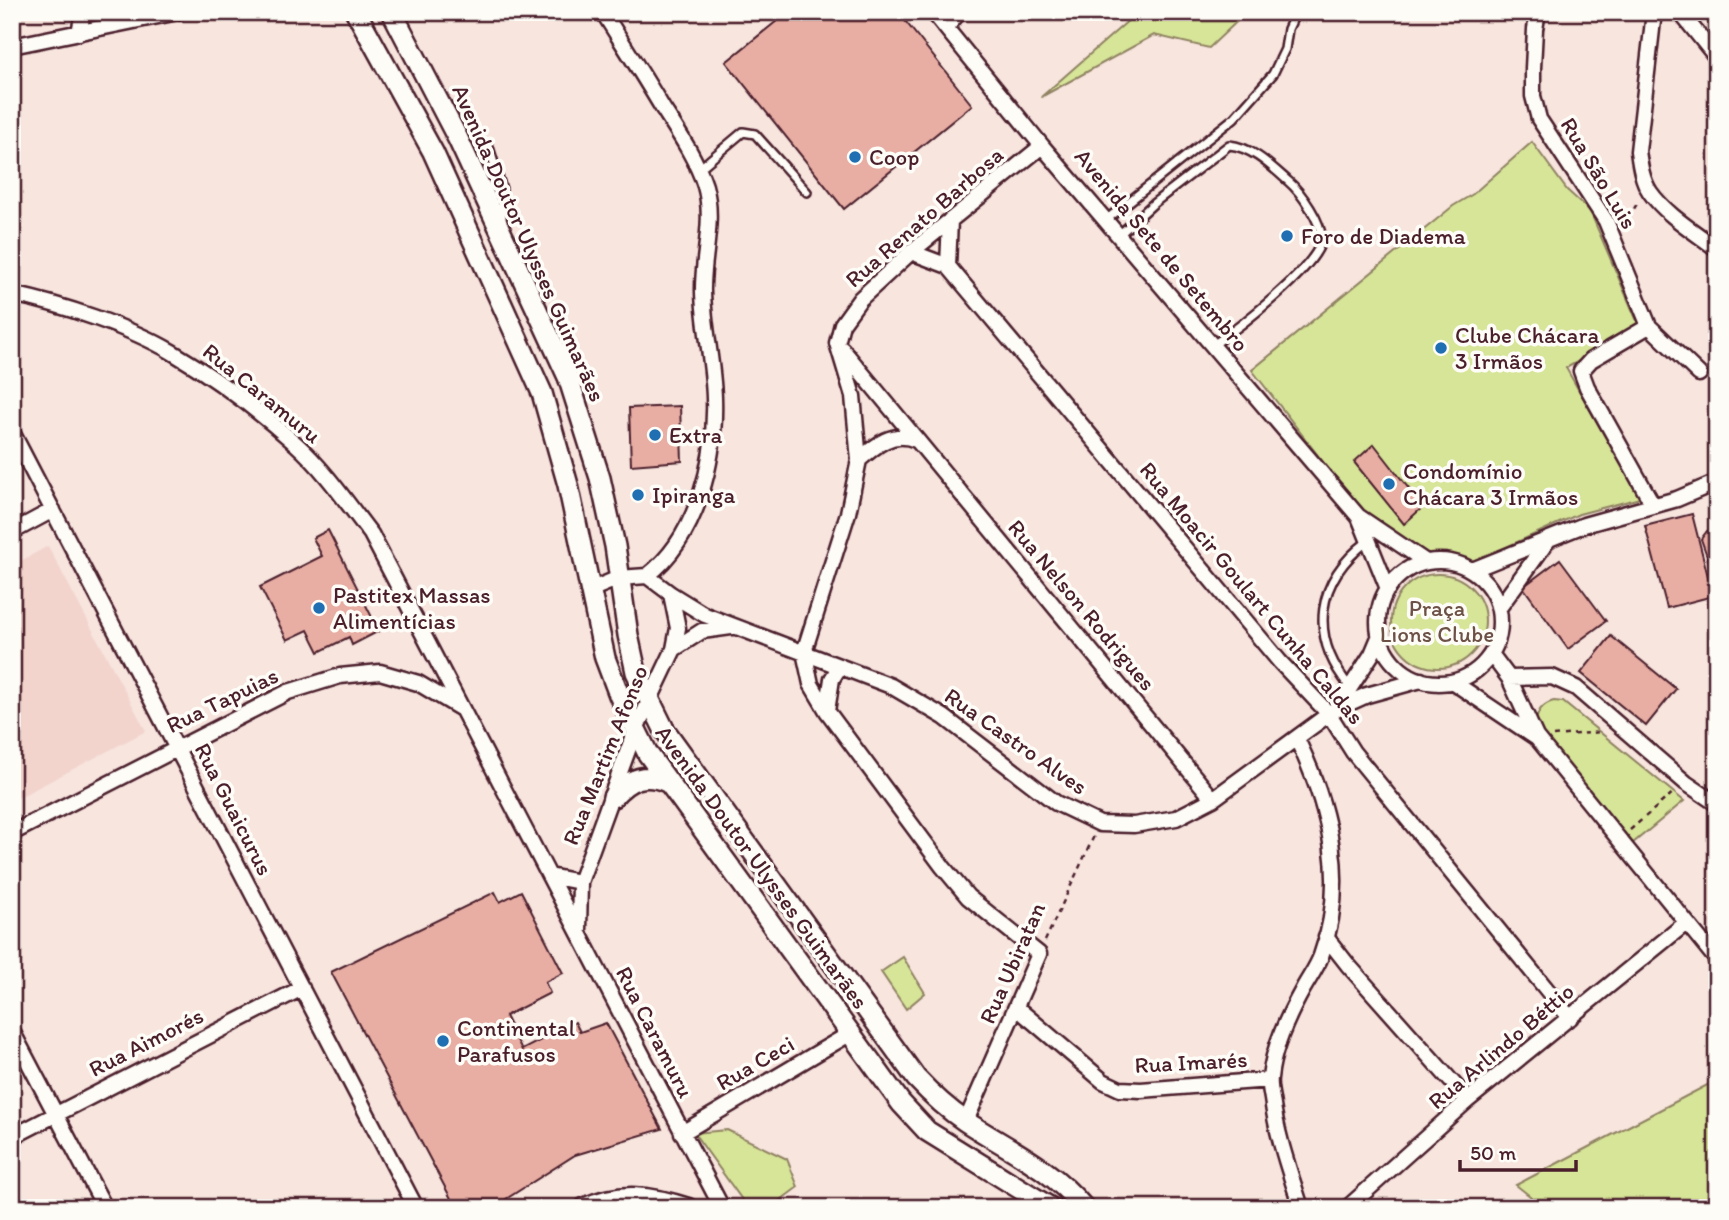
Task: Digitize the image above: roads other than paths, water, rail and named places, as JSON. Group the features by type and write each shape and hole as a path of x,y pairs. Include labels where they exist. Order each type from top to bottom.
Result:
{"main road":[{"name":"Avenida Doutor Ulysses Guimarães","path":"356,12 433,152 542,393 568,485 605,657 635,731 648,754 901,1102 927,1131 1047,1207"},
{"name":"Avenida Doutor Ulysses Guimarães","path":"392,12 501,228 568,377 600,478 615,546 636,672 664,729 916,1078 938,1101 966,1121 1025,1155 1065,1188 1084,1208"},
{"path":"613,797 623,785 637,778 653,777 667,782"}],"street":[{"path":"79,33 83,12"},
{"path":"12,46 178,12"},
{"path":"590,590 619,578 648,576 662,565 680,541 706,474 713,433 714,398 703,290 709,209 705,187 681,136 603,12"},
{"name":"Avenida Sete de Setembro","path":"933,12 1042,146 1358,516 1426,562"},
{"path":"946,28 959,12"},
{"name":"Rua São Luis","path":"1538,12 1533,96 1539,119 1596,203 1615,241 1649,326 1699,374"},
{"path":"1654,12 1638,151 1641,172 1650,192 1717,249"},
{"path":"1680,12 1717,58"},
{"name":"Rua Renato Barbosa","path":"836,343 848,313 911,252 1042,146"},
{"path":"948,266 950,220"},
{"name":"Rua Moacir Goulart Cunha Caldas","path":"911,252 948,266 1280,662 1333,712 1353,752 1570,1018"},
{"name":"Rua Caramuru","path":"12,293 125,329 170,350 216,380 297,445 334,485 371,534 722,1208"},
{"path":"1649,326 1584,365 1581,370 1620,450 1653,505"},
{"path":"827,711 811,684 804,652 848,513 859,460 853,396 836,343"},
{"name":"Rua Nelson Rodrigues","path":"836,343 1213,799"},
{"name":"Rua Guaicurus","path":"12,432 416,1208"},
{"path":"859,460 877,444 893,438 906,436 916,440"},
{"path":"1472,570 1550,537 1615,514 1677,499 1717,482"},
{"path":"12,532 53,510"},
{"name":"Avenida Sete de Setembro","path":"1358,516 1388,589"},
{"path":"1499,608 1550,537"},
{"path":"1426,562 1450,562 1472,570 1493,593 1499,608 1500,624 1491,654 1468,676 1453,682 1437,683 1407,674 1385,650 1380,635 1381,604 1388,589 1411,568 1426,562"},
{"name":"Rua Castro Alves","path":"648,576 705,615 891,686 944,717 1056,803 1100,824 1134,825 1177,818 1213,799 1333,712 1367,695 1421,680"},
{"name":"Rua Martim Afonso","path":"579,934 580,882 635,731 674,649 678,628 671,594"},
{"name":"Rua Castro Alves","path":"674,649 702,631 733,627"},
{"name":"Rua Castro Alves","path":"1333,712 1371,654 1380,635"},
{"path":"1491,654 1509,678 1536,737 1717,960"},
{"path":"827,711 832,679 840,666"},
{"name":"Rua Tapuias","path":"12,832 288,692 340,676 380,672 418,682 461,709"},
{"path":"1509,678 1552,677 1576,688 1686,783 1717,804"},
{"path":"1453,682 1536,737"},
{"name":"Rua Ubiratan","path":"827,711 968,897 1040,954 966,1121"},
{"path":"1297,739 1324,805 1333,852 1335,896 1321,957 1293,1007 1278,1041 1269,1080 1282,1147 1301,1208"},
{"path":"550,876 580,882"},
{"name":"Rua Arlindo Béttio","path":"1347,1208 1468,1100 1686,923"},
{"path":"1326,937 1468,1100"},
{"name":"Rua Aimorés","path":"12,1137 302,988"},
{"name":"Rua Imarés","path":"1017,1008 1103,1081 1120,1088 1141,1090 1269,1080"},
{"path":"12,1031 104,1208"},
{"name":"Rua Ceci","path":"681,1133 851,1033"},
{"path":"584,1208 623,1196 664,1200 688,1208"}],"lane":[{"path":"1106,220 1234,118 1273,74 1296,12"},
{"path":"698,170 733,138 743,132 755,134 807,192"},
{"path":"1119,235 1154,203 1229,145 1252,152 1300,191 1320,231 1322,238 1317,250 1287,284 1213,345"},
{"path":"489,147 502,189 501,228"},
{"path":"1350,688 1329,656 1324,638 1325,600 1340,566 1368,541"}],"place":[{"name":"Coop","path":"855,157"},
{"name":"Foro de Diadema","path":"1287,236"},
{"name":"Clube Chácara 3 Irmãos","path":"1441,348"},
{"name":"Extra","path":"655,435"},
{"name":"Condomínio Chácara 3 Irmãos","path":"1389,484"},
{"name":"Ipiranga","path":"638,495"},
{"name":"Pastitex Massas Alimentícias","path":"319,608"},
{"name":"Continental Parafusos","path":"443,1041"}],"park label":[{"name":"Praça Lions Clube","path":"1437,621"}]}
